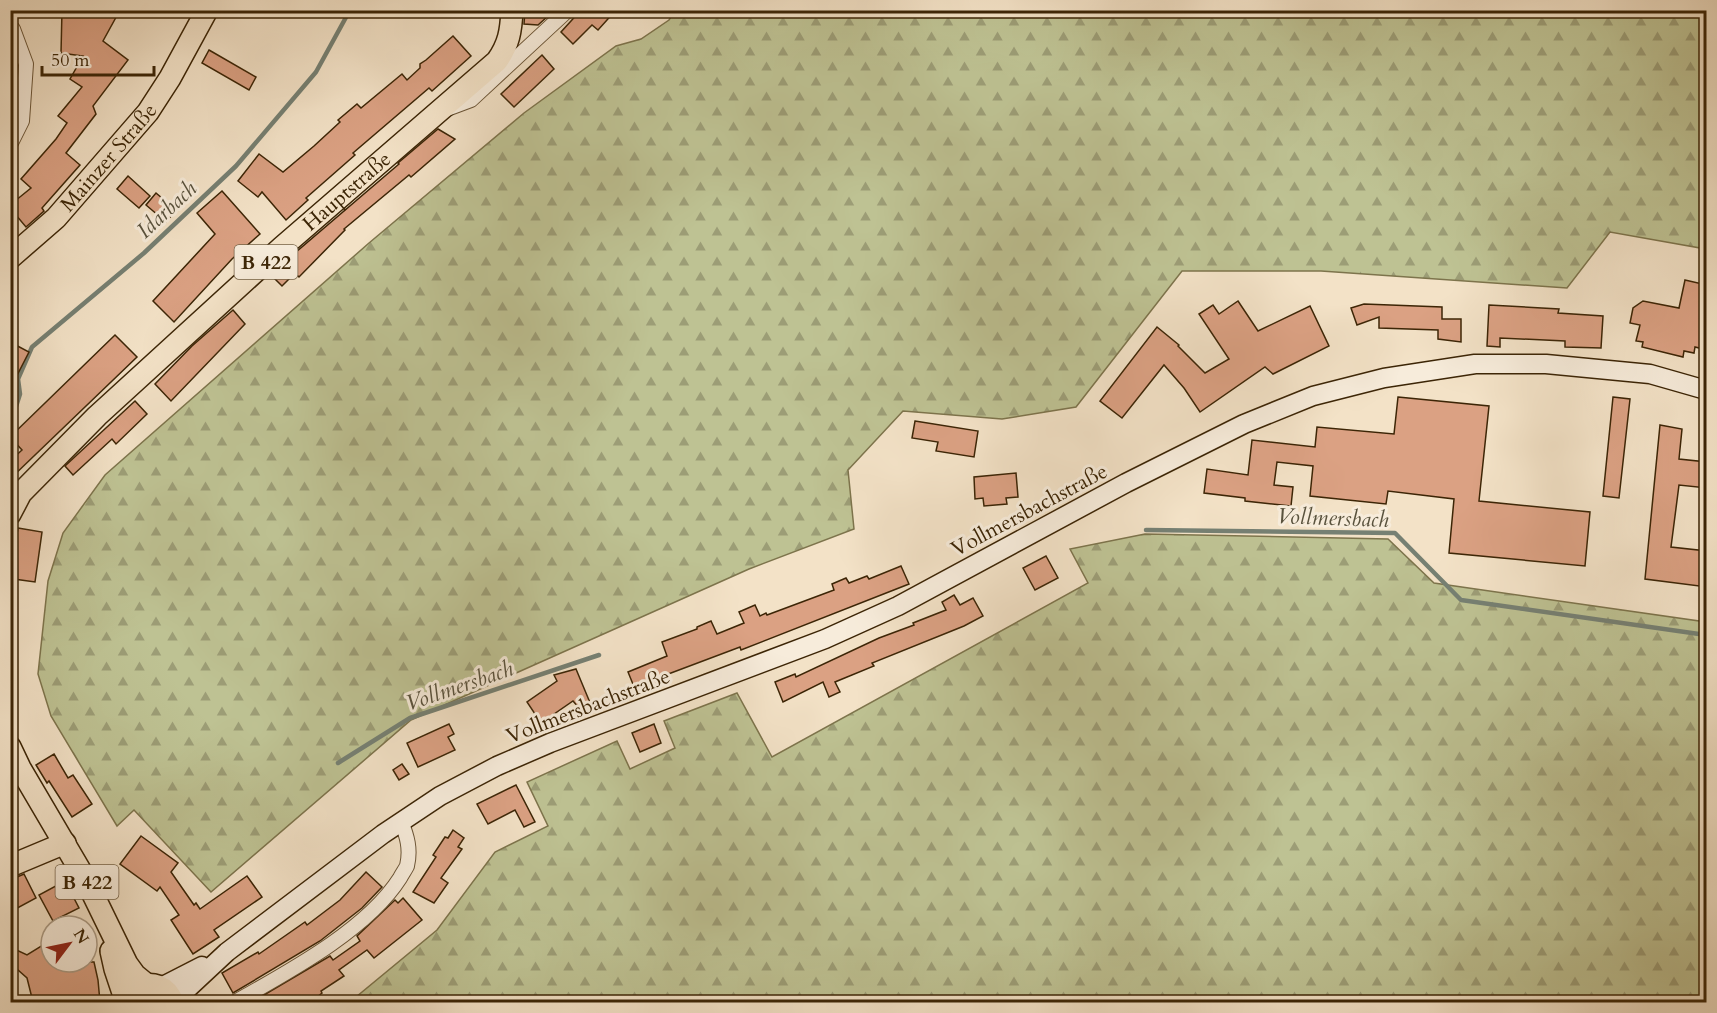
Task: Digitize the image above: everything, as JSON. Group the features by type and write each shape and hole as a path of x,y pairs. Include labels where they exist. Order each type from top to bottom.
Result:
{"main road":[{"name":"Mainzer Straße","path":"10,258 56,218 148,112 170,78 207,10"},
{"name":"Hauptstraße","path":"10,514 21,493 97,416 281,248 498,62 507,47 511,32 512,10"},
{"name":"Vollmersbachstraße","path":"164,994 227,952 401,821 440,796 497,766 550,743 825,639 887,610 1126,483 1244,424 1313,396 1384,378 1475,364 1546,364 1650,374 1707,390"},
{"name":"B 422","path":"10,747 92,891 106,924 131,970 164,994"},
{"name":"B 422","path":"10,866 65,843"},
{"name":"B 422","path":"106,924 112,961 125,1001"},
{"name":"B 422","path":"125,1001 132,990 164,994"}],"street":[{"path":"440,112 471,100 568,10"},
{"path":"10,145 22,121 26,63 13,29"},
{"path":"235,1002 292,969 360,923 391,891 406,867 409,841 401,821"}],"green space":[{"path":"675,11 1706,11 1706,249 1610,232 1567,288 1321,271 1182,271 1076,407 1002,419 903,411 848,470 854,529 749,569 411,720 211,892 134,810 117,826 51,716 38,674 48,581 63,533 105,475 369,243 524,113 616,46 641,39 669,20"},
{"path":"1145,534 1388,539 1434,583 1706,622 1706,1002 350,1002 437,930 495,852 548,826 527,782 617,741 630,769 675,748 664,721 737,693 772,757 1088,583 1070,549"},
{"path":"151,994 162,1002 134,1002 138,997"}],"building":[{"path":"62,10 120,10 103,41 128,60 93,106 96,114 66,153 80,165 42,208 44,211 26,227 10,205 31,188 21,179 67,123 58,116 82,87 70,79 83,56 61,53"},
{"path":"525,10 547,10 547,17 538,25 524,24"},
{"path":"581,10 616,10 598,30 592,25 573,44 561,32"},
{"path":"453,36 471,56 432,91 429,88 353,153 355,155 306,198 308,200 286,220 262,192 258,197 238,181 259,154 283,172 314,146 340,122 338,120 357,104 361,108 402,74 407,80 420,68 420,64"},
{"path":"209,50 256,77 249,90 202,63"},
{"path":"542,55 554,69 514,107 501,94"},
{"path":"438,129 455,139 411,177 409,175 344,229 299,277 295,273 282,286 273,277 286,264 284,262"},
{"path":"128,176 150,196 139,208 117,189"},
{"path":"222,191 260,234 232,259 174,322 153,301 215,234 197,213"},
{"path":"156,193 176,210 166,222 146,205"},
{"path":"1685,280 1707,285 1707,350 1695,347 1694,353 1684,351 1683,357 1642,347 1643,342 1636,341 1640,325 1630,323 1633,308 1643,301 1679,308"},
{"path":"1238,301 1258,331 1310,306 1329,346 1273,374 1265,367 1200,412 1184,388 1164,365 1122,418 1100,401 1157,327 1179,345 1205,373 1229,359 1199,314 1213,305 1219,314"},
{"path":"1364,304 1442,307 1442,319 1461,319 1461,342 1438,339 1438,330 1379,328 1379,317 1357,325 1351,308"},
{"path":"1489,305 1559,309 1558,313 1603,316 1601,348 1565,347 1565,341 1500,338 1500,347 1487,346"},
{"path":"233,310 245,324 171,401 155,384 192,346"},
{"path":"115,335 137,357 10,479 10,461 22,450 10,437"},
{"path":"10,342 29,352 10,389"},
{"path":"1398,397 1489,406 1479,501 1590,512 1585,566 1449,553 1454,499 1388,491 1386,504 1310,496 1313,466 1277,462 1274,485 1293,487 1291,506 1245,501 1245,498 1204,493 1207,469 1248,475 1252,440 1315,447 1317,427 1394,434"},
{"path":"1613,397 1630,399 1619,498 1603,496"},
{"path":"135,401 147,414 116,444 112,439 73,475 65,466"},
{"path":"915,421 978,431 974,457 936,451 938,442 912,438"},
{"path":"1660,425 1682,429 1679,459 1707,462 1707,488 1679,485 1671,547 1707,551 1707,587 1645,579"},
{"path":"1016,473 1018,497 1006,498 1007,504 984,506 983,498 975,499 974,477"},
{"path":"18,528 42,532 35,582 14,579 17,552 14,551"},
{"path":"1046,556 1058,578 1035,590 1023,568"},
{"path":"901,566 909,584 741,650 740,647 663,676 665,683 637,694 628,672 667,656 662,642 697,629 711,621 717,634 744,623 739,612 755,605 760,616 766,613 767,615 834,590 832,584 846,578 849,583 867,576 869,579"},
{"path":"954,595 960,605 973,598 983,616 964,626 872,663 874,666 835,682 840,692 829,697 823,682 783,702 775,682 795,674 796,677 946,610 942,602"},
{"path":"576,669 591,705 580,709 573,701 541,723 527,702 557,681 554,675"},
{"path":"449,724 454,734 448,737 455,750 418,767 407,743"},
{"path":"654,724 661,743 640,752 632,733"},
{"path":"54,754 68,778 73,775 92,804 72,817 36,765"},
{"path":"402,764 409,774 399,780 393,770"},
{"path":"516,785 535,822 524,827 515,810 488,824 477,804"},
{"path":"453,830 464,838 458,847 462,849 441,878 448,883 434,903 413,892 436,857 433,855 445,837 448,838"},
{"path":"141,836 178,863 171,872 194,905 196,903 200,909 247,876 262,897 214,930 219,937 193,954 171,920 179,915 160,887 157,891 120,864"},
{"path":"366,872 382,887 362,908 320,941 233,993 222,973 258,952 259,954 305,922 307,925 340,900"},
{"path":"24,874 36,898 10,912 10,880"},
{"path":"65,881 79,908 67,914 49,914 39,895"},
{"path":"403,898 422,920 374,958 367,950 339,970 344,976 321,991 322,993 311,1002 252,1002 330,956 333,960 360,941 357,936 395,900 398,903"},
{"path":"10,947 27,955 39,948 39,974 97,974 100,1002 33,1002 27,978 10,963"}],"waterway":[{"name":"Idarbach","path":"10,425 20,394 18,379 32,347 144,253 236,166 316,72 350,10"},
{"name":"Vollmersbach","path":"1146,530 1395,533 1461,600 1706,635"},
{"name":"Vollmersbach","path":"338,763 410,718 599,655"}]}
